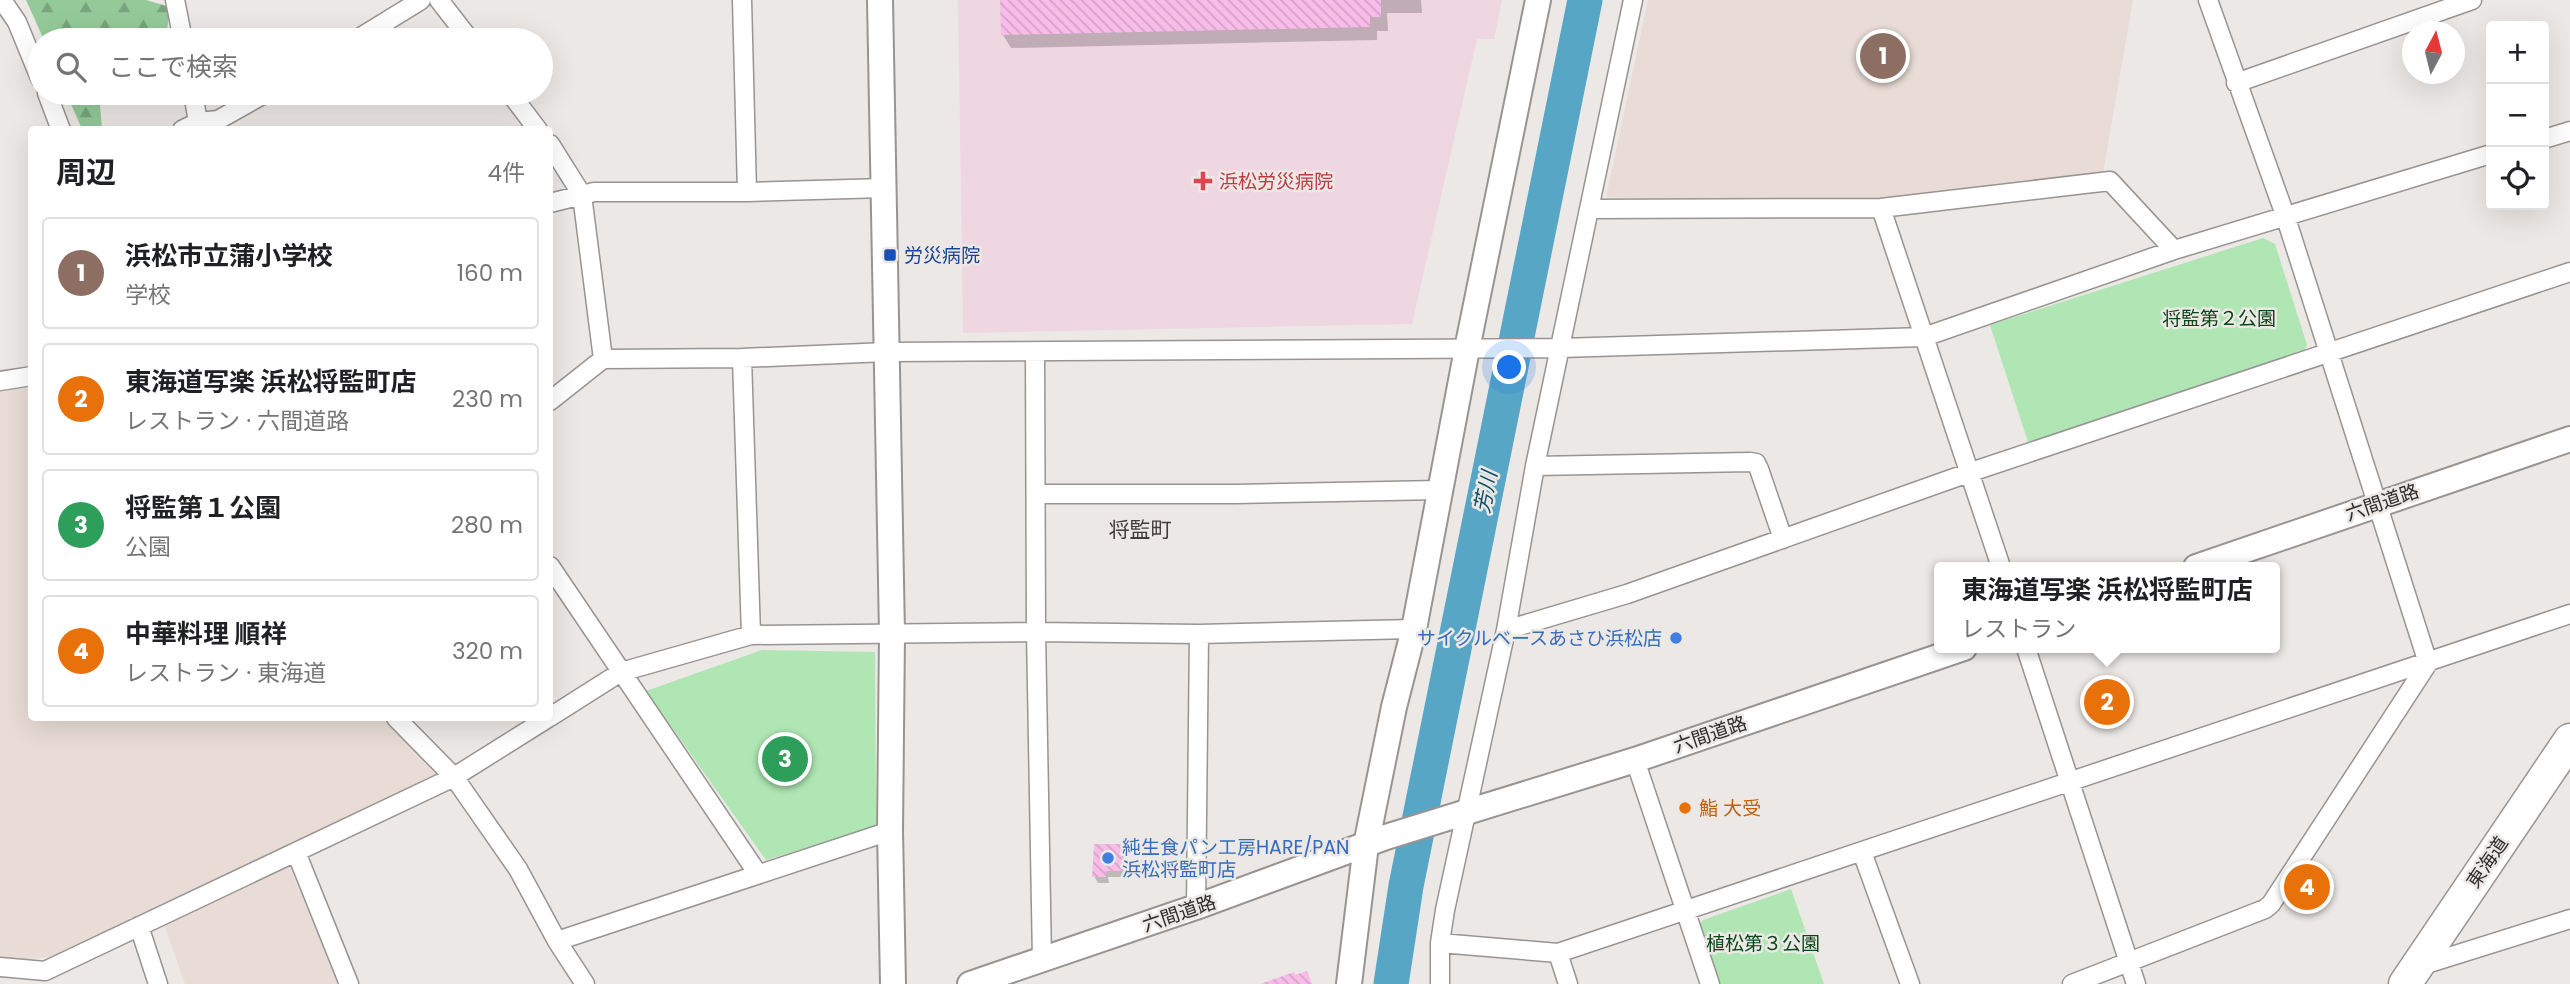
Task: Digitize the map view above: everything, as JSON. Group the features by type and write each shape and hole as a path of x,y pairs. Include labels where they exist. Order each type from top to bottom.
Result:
{"highway":[{"name":"東海道","path":"2410,976 2570,740"}],"street":[{"path":"2,0 8,24 28,58"},
{"path":"175,0 181,28"},
{"path":"376,28 421,0"},
{"path":"439,0 461,28"},
{"path":"742,0 747,192"},
{"path":"880,0 892,634 890,831 893,984"},
{"path":"1349,984 1376,841 1394,707 1414,629 1439,490 1473,349 1538,0"},
{"path":"1440,984 1440,943 1460,815 1506,630 1556,348 1590,209 1633,0"},
{"path":"2208,0 2285,215 2428,663"},
{"path":"2236,83 2472,0"},
{"path":"52,105 59,126"},
{"path":"195,105 199,126 218,120 245,105"},
{"path":"519,105 535,126"},
{"path":"2549,137 2570,131"},
{"path":"553,149 582,195 603,359"},
{"path":"553,399 603,359 741,358 887,352 1556,348 1924,337 2174,250 2486,156"},
{"path":"1590,209 1881,208 2110,181 2174,250"},
{"path":"553,202 594,192 747,192 885,188"},
{"path":"1881,208 1999,562"},
{"path":"1506,630 1627,594 1971,472 2570,272"},
{"path":"1035,352 1036,632 1042,960"},
{"path":"741,358 751,635"},
{"path":"0,381 28,377"},
{"name":"六間道路","path":"2210,562 2570,439"},
{"path":"1535,466 1750,462 1756,464 1759,469 1783,539"},
{"path":"1036,494 1439,490"},
{"path":"553,570 758,874"},
{"path":"1440,943 1558,953 2570,614"},
{"path":"553,714 621,672 751,635 1036,632 1199,634 1414,629"},
{"path":"1196,907 1199,634"},
{"name":"六間道路","path":"970,984 1196,907 1376,841 1635,760 1949,653"},
{"path":"2028,653 2136,984"},
{"path":"2072,984 2265,909 2271,904 2428,663"},
{"path":"399,721 454,777 518,869 584,984"},
{"path":"0,967 29,977 45,971 454,777 543,721"},
{"path":"1635,760 1710,984"},
{"path":"557,941 890,831"},
{"path":"296,852 349,984"},
{"path":"1862,852 1910,984"},
{"path":"2410,976 2570,919"},
{"path":"139,926 158,984"},
{"path":"1558,953 1568,984"}],"shaded area":[{"name":"浜松労災病院","path":"958,0 1502,0 1494,39 1477,39 1412,324 963,333"},
{"path":"1648,0 2133,0 2103,173 1976,191 1851,202 1750,204 1606,197"},
{"path":"28,387 28,721 388,721 438,768 436,774 283,852 339,984 185,984 159,910 56,956 26,960 0,956 0,392"}],"green space":[{"path":"26,0 146,0 170,7 167,28 39,28"},
{"path":"71,105 100,105 102,126 81,126"},
{"name":"将監第２公園","path":"2263,238 2275,244 2307,345 2301,357 2029,445 1990,325"},
{"path":"762,650 875,652 876,827 766,860 646,691"},
{"name":"植松第３公園","path":"1791,889 1824,984 1717,984 1697,929 1703,920"}],"building":[{"path":"1000,0 1381,0 1381,17 1370,17 1370,27 1001,35"},
{"name":"純生食パン工房HARE/PAN 浜松将監町店","path":"1094,844 1123,844 1122,871 1106,871 1106,877 1092,877"},
{"path":"1307,971 1312,984 1260,984 1294,972 1295,975"}],"waterway":[{"name":"芳川","path":"1391,984 1406,886 1585,0"}],"place":[{"name":"浜松市立蒲小学校","path":"1883,56"},
{"name":"浜松労災病院","path":"1203,181"},
{"name":"労災病院","path":"890,255"},
{"name":"サイクルベースあさひ浜松店","path":"1676,638"},
{"name":"東海道写楽 浜松将監町店","path":"2107,702"},
{"name":"将監第１公園","path":"785,759"},
{"name":"鮨 大受","path":"1685,808"},
{"name":"純生食パン工房HARE/PAN 浜松将監町店","path":"1108,858"},
{"name":"中華料理 順祥","path":"2307,887"}],"district":[{"name":"将監町","path":"1140,530"}]}
